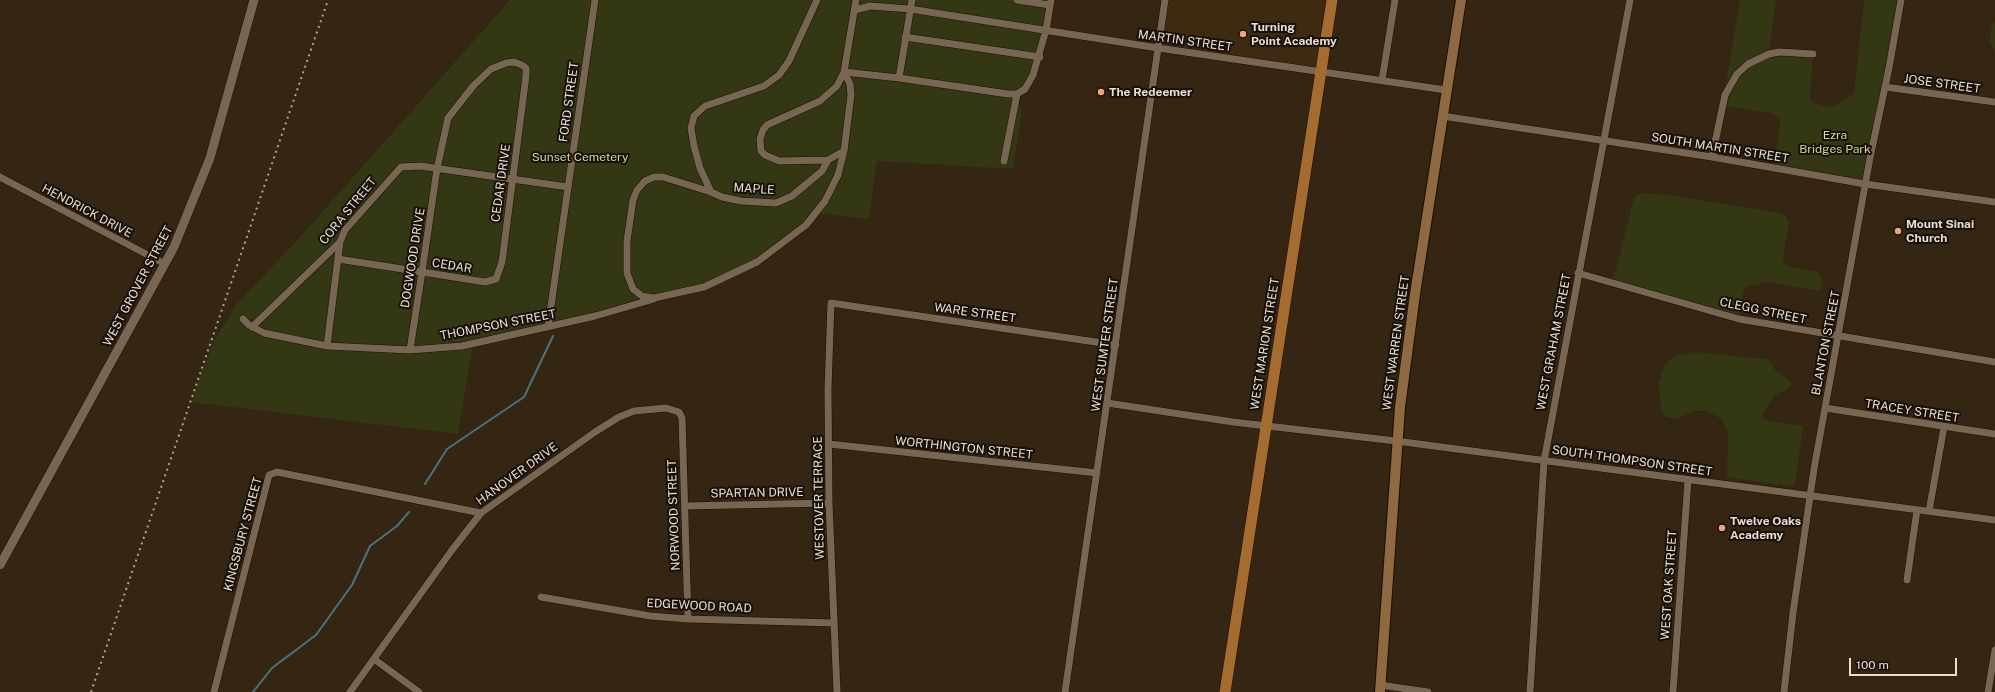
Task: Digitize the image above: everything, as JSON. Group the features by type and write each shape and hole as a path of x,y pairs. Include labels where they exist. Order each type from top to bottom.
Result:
{"main road":[{"name":"WEST MARION STREET","path":"1225,692 1332,0"},
{"name":"WEST WARREN STREET","path":"1380,688 1396,441 1408,346 1442,116 1461,0"}],"street":[{"name":"WEST GROVER STREET","path":"0,566 165,264 210,158 254,0"},
{"name":"FORD STREET","path":"548,327 595,0"},
{"path":"711,192 700,168 694,146 691,128 694,116 705,106 764,86 779,75 788,61 816,0"},
{"path":"844,151 828,160 779,161 770,159 761,151 761,135 767,125 820,101 837,86 844,72 856,0"},
{"path":"899,78 912,0"},
{"path":"844,72 1017,94 1025,89 1029,83 1040,57 1051,2 1017,0"},
{"name":"WEST SUMTER STREET","path":"1065,692 1165,0"},
{"path":"1382,80 1395,0"},
{"name":"WEST GRAHAM STREET","path":"1530,692 1544,461 1630,0"},
{"name":"BLANTON STREET","path":"1784,692 1793,614 1810,496 1865,184 1901,0"},
{"name":"MARTIN STREET","path":"855,10 870,6 910,9 1158,48 1321,71"},
{"path":"905,37 1040,57"},
{"path":"1712,157 1725,95 1737,74 1748,64 1768,54 1779,52 1813,54"},
{"name":"CEDAR DRIVE","path":"437,169 448,118 474,85 491,69 498,65 514,62 526,68 502,262"},
{"path":"1321,71 1446,90"},
{"name":"THOMPSON STREET","path":"243,319 252,327 264,333 327,346 410,350 462,346 595,316 664,296 704,287 748,267 784,243 806,225 825,201 838,176 844,151 851,95 850,84 844,72"},
{"name":"JOSE STREET","path":"1885,87 1995,102"},
{"path":"1004,161 1017,94"},
{"name":"SOUTH MARTIN STREET","path":"1442,116 1712,157 1865,184 1995,202"},
{"name":"MAPLE","path":"711,192 722,197 741,201 776,203 792,196 824,169 828,160"},
{"name":"CORA STREET","path":"252,327 340,242 345,230 396,171 405,166 413,165 568,187"},
{"name":"DOGWOOD DRIVE","path":"410,350 437,169"},
{"name":"HENDRICK DRIVE","path":"0,177 165,264"},
{"name":"THOMPSON STREET","path":"664,296 648,298 636,293 631,285 627,273 627,241 630,214 637,190 649,179 663,177 711,192"},
{"path":"327,346 340,242"},
{"name":"CEDAR","path":"338,259 490,282 496,279 502,262"},
{"name":"CLEGG STREET","path":"1578,273 1739,320 1995,362"},
{"name":"WARE STREET","path":"831,303 1116,345"},
{"name":"WESTOVER TERRACE","path":"831,303 828,389 829,503 837,692"},
{"name":"SOUTH THOMPSON STREET","path":"1107,403 1995,520"},
{"name":"HANOVER DRIVE","path":"350,692 452,550 481,513 523,482 619,417 634,411 657,408 675,409 679,412"},
{"name":"TRACEY STREET","path":"1825,408 1995,434"},
{"name":"NORWOOD STREET","path":"679,412 682,418 683,428 688,619"},
{"path":"1929,511 1944,427"},
{"name":"WORTHINGTON STREET","path":"829,444 1097,473"},
{"name":"KINGSBURY STREET","path":"214,692 269,475 277,472 481,513"},
{"name":"WEST OAK STREET","path":"1673,692 1688,480"},
{"name":"SPARTAN DRIVE","path":"685,506 829,503"},
{"path":"1907,580 1918,510"},
{"name":"EDGEWOOD ROAD","path":"541,597 650,616 688,619 834,623"},
{"path":"1988,692 1993,672 1995,650"},
{"path":"374,659 419,692"},
{"path":"1380,688 1428,692"}],"shaded area":[{"name":"Turning Point Academy","path":"1165,0 1332,0 1321,71 1158,48"}],"green space":[{"name":"Sunset Cemetery","path":"510,0 1051,0 1038,62 1015,103 1020,106 1022,111 1013,169 877,161 869,219 817,213 757,262 704,287 473,343 458,434 190,402 214,341 237,304 300,237"},
{"name":"Ezra Bridges Park","path":"1740,0 1776,0 1769,54 1813,54 1810,98 1813,103 1829,107 1841,103 1854,93 1864,0 1901,0 1865,184 1775,168 1780,119 1772,113 1722,106"},
{"path":"1995,22 1995,53 1990,41 1991,28"},
{"path":"1644,193 1667,195 1785,215 1789,223 1783,257 1784,262 1788,266 1817,272 1821,275 1822,286 1819,291 1769,282 1746,287 1743,291 1739,319 1608,282 1613,277 1616,269 1633,202 1636,195"},
{"path":"1695,352 1765,359 1771,362 1774,369 1789,380 1791,384 1789,388 1775,395 1762,414 1763,419 1769,421 1803,426 1795,487 1727,477 1728,431 1721,419 1708,411 1695,411 1677,419 1666,417 1661,410 1659,383 1665,364 1675,356"}],"waterway":[{"path":"425,484 447,449 524,397 553,336"},
{"path":"253,692 272,668 316,635 352,585 370,546 397,526 409,512"}],"railway":[{"path":"91,692 328,0"}],"place":[{"name":"Turning Point Academy","path":"1243,34"},
{"name":"The Redeemer","path":"1101,92"},
{"name":"Mount Sinai Church","path":"1898,231"},
{"name":"Twelve Oaks Academy","path":"1722,528"}]}
